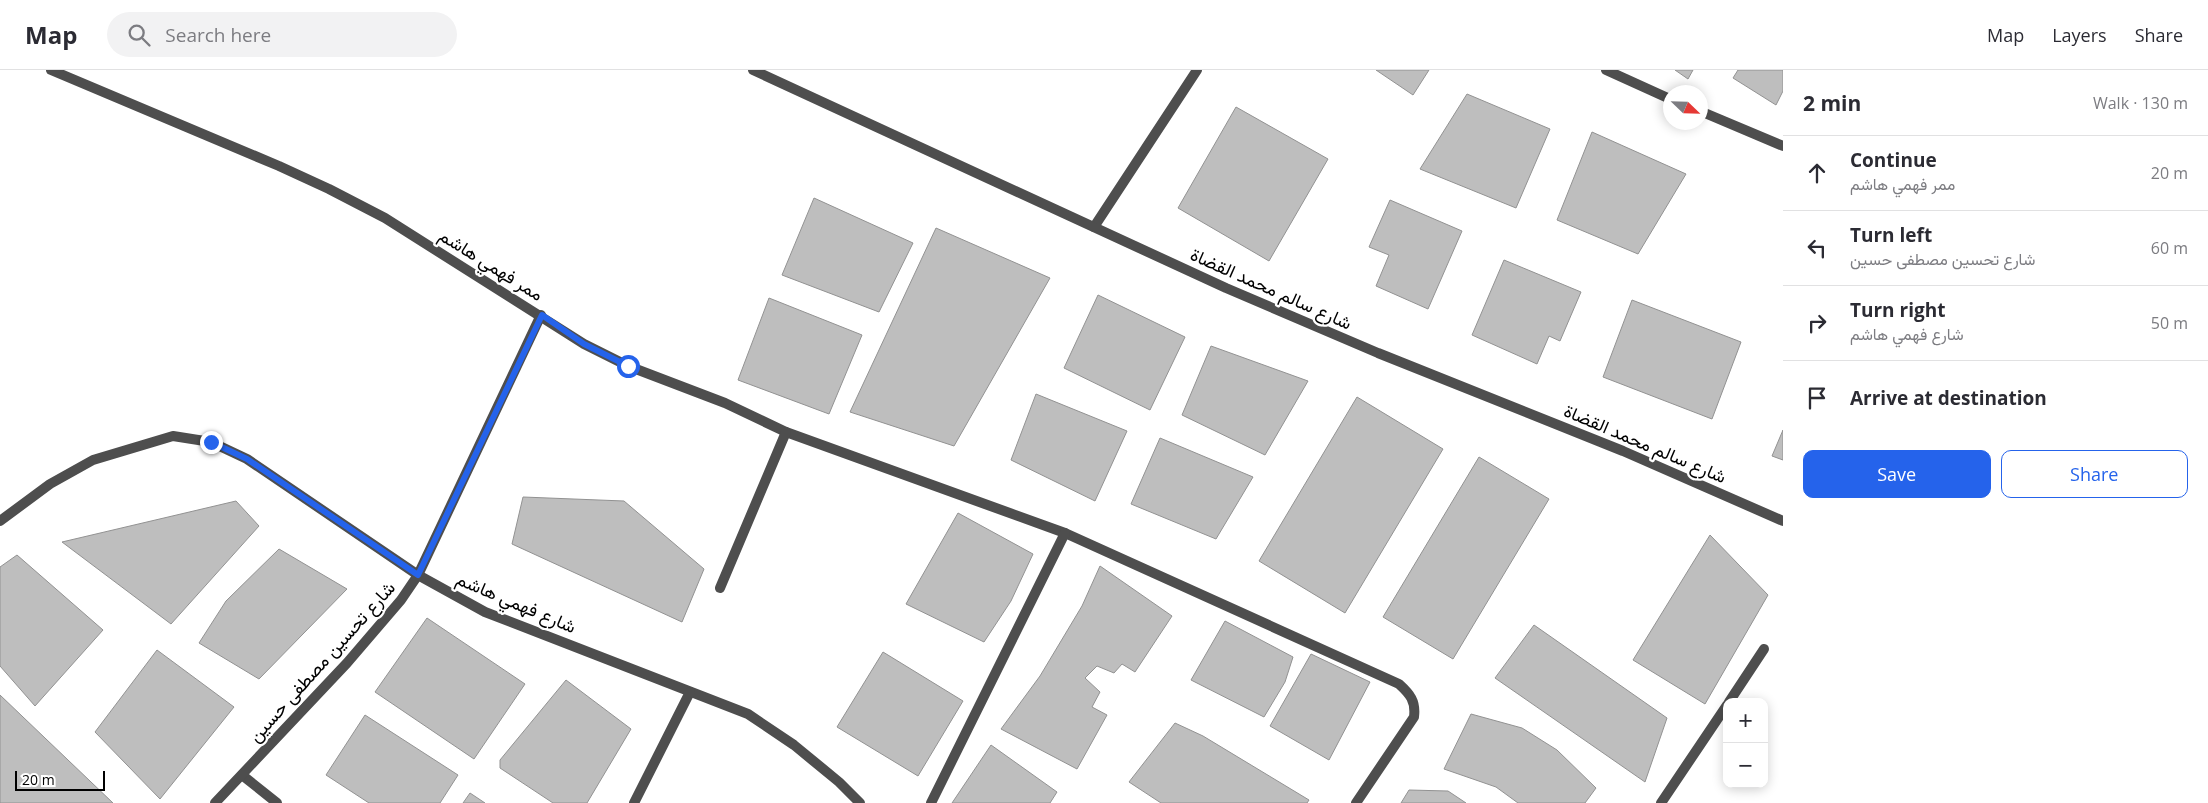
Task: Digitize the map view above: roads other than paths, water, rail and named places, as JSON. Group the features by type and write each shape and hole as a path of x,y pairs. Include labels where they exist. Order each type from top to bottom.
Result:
{"street":[{"name":"ممر فهمي هاشم","path":"51,70 329,189 385,218 542,315 584,344 628,366 725,404 786,432 1065,533 1399,684 1410,694 1416,705 1414,717 1356,803"},
{"name":"شارع سالم محمد القضاة","path":"753,70 855,119 1244,296 1378,353 1622,450 1783,521"},
{"path":"1094,227 1197,70"},
{"path":"1606,70 1663,96"},
{"path":"1708,114 1783,146"},
{"name":"شارع تحسين مصطفى حسين","path":"215,803 347,663 401,600 418,575 542,315"},
{"path":"720,588 786,432"},
{"name":"شارع فهمي هاشم","path":"0,521 50,484 93,460 173,436 211,442 247,459 418,575 485,612 748,714 794,745 839,782 860,803"},
{"path":"931,803 1065,533"},
{"path":"1732,698 1764,649"},
{"path":"634,803 690,692"},
{"path":"1661,803 1723,711"},
{"path":"242,775 277,803"}]}
